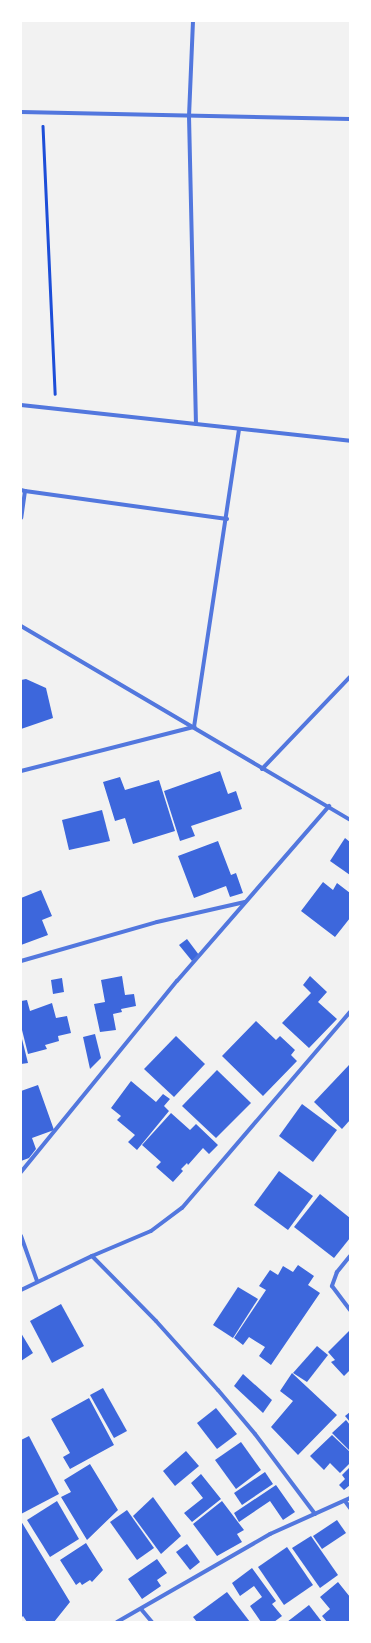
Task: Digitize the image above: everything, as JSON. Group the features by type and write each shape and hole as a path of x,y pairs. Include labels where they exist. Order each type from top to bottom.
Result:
{"street":[{"path":"193,21 190,116 196,424"},
{"path":"21,112 350,118"},
{"path":"21,405 350,441"},
{"path":"194,727 239,429"},
{"path":"21,518 23,490 226,519"},
{"path":"21,626 194,727 262,769 329,806 350,820"},
{"path":"262,769 350,677"},
{"path":"21,772 194,727"},
{"path":"21,1172 245,902 329,806"},
{"path":"21,961 157,922 245,902"},
{"path":"21,1290 37,1281 92,1256 151,1231 182,1208 350,1012"},
{"path":"21,1236 37,1281"},
{"path":"92,1256 156,1321 236,1412 284,1471 315,1514"},
{"path":"350,1256 337,1272 332,1286 350,1310"},
{"path":"117,1622 270,1534 350,1498"},
{"path":"345,1501 350,1508"},
{"path":"141,1609 152,1622"}],"path":[{"path":"42,113 56,408"}],"building":[{"path":"26,679 46,688 53,718 21,729 21,680"},
{"path":"220,771 228,794 236,791 242,809 191,826 195,836 180,841 164,791"},
{"path":"120,777 125,790 159,780 175,831 133,844 125,818 115,821 103,782"},
{"path":"102,810 110,841 69,850 62,820"},
{"path":"345,838 350,842 350,875 330,861"},
{"path":"218,841 231,875 236,873 243,893 230,897 226,886 194,898 178,856"},
{"path":"323,882 333,890 337,883 350,893 350,918 335,937 301,911"},
{"path":"41,890 52,916 42,920 48,935 21,945 21,898"},
{"path":"187,939 199,955 192,961 179,945"},
{"path":"122,976 125,995 134,994 136,1006 121,1009 122,1012 113,1014 116,1030 100,1032 94,1004 105,1002 101,980"},
{"path":"310,976 327,992 318,1002 337,1019 309,1048 282,1023 311,993 303,985"},
{"path":"62,978 64,992 53,994 51,980"},
{"path":"27,1000 30,1011 52,1003 56,1018 67,1016 71,1033 58,1036 59,1041 45,1045 47,1049 28,1054 21,1026 21,1001"},
{"path":"256,1021 276,1040 280,1036 295,1050 291,1055 297,1061 263,1096 222,1056"},
{"path":"95,1034 101,1058 90,1069 83,1037"},
{"path":"21,1035 28,1063 21,1064"},
{"path":"176,1036 205,1064 174,1097 144,1069"},
{"path":"349,1065 350,1120 342,1129 314,1102"},
{"path":"217,1070 251,1103 216,1138 182,1106"},
{"path":"131,1081 156,1102 163,1094 170,1099 164,1106 169,1111 137,1150 128,1142 135,1135 117,1120 121,1116 111,1108"},
{"path":"38,1085 54,1130 32,1138 36,1149 29,1158 21,1161 21,1091"},
{"path":"302,1104 337,1130 313,1162 279,1136"},
{"path":"171,1113 190,1130 196,1124 218,1145 209,1154 203,1148 188,1165 187,1163 181,1169 183,1171 173,1182 156,1167 161,1162 142,1145"},
{"path":"279,1171 313,1196 288,1230 254,1205"},
{"path":"320,1194 350,1218 350,1238 334,1258 294,1227"},
{"path":"298,1265 314,1276 308,1285 320,1293 271,1365 259,1356 265,1347 249,1337 243,1345 234,1338 266,1290 259,1286 270,1270 278,1275 283,1266 293,1272"},
{"path":"238,1287 258,1299 233,1338 213,1325"},
{"path":"61,1304 84,1346 52,1363 30,1321"},
{"path":"349,1331 350,1370 344,1376 331,1362 335,1360 328,1352"},
{"path":"21,1333 33,1353 21,1361"},
{"path":"317,1346 328,1355 307,1382 293,1373"},
{"path":"292,1373 337,1415 298,1455 271,1427 293,1401 280,1391"},
{"path":"243,1374 272,1400 263,1413 234,1386"},
{"path":"103,1388 127,1431 114,1438 90,1395"},
{"path":"89,1398 114,1445 70,1469 63,1457 70,1453 51,1419"},
{"path":"216,1408 237,1434 217,1449 197,1423"},
{"path":"350,1412 350,1422 345,1416"},
{"path":"346,1420 350,1425 350,1451 332,1433"},
{"path":"332,1435 350,1452 350,1463 340,1473 330,1463 324,1470 310,1456"},
{"path":"29,1436 59,1494 21,1514 21,1440"},
{"path":"241,1442 261,1470 236,1489 215,1460"},
{"path":"186,1451 199,1466 175,1486 163,1471"},
{"path":"90,1464 118,1510 87,1540 61,1497 71,1492 64,1480"},
{"path":"350,1467 350,1485 344,1490 339,1485 345,1479 342,1475"},
{"path":"265,1472 273,1484 242,1505 234,1493"},
{"path":"201,1474 221,1499 192,1522 184,1513 203,1498 191,1483"},
{"path":"276,1485 295,1512 283,1520 270,1501 239,1522 234,1513"},
{"path":"153,1497 181,1536 161,1554 133,1516"},
{"path":"57,1501 79,1539 50,1557 27,1520"},
{"path":"222,1501 244,1530 237,1534 242,1542 217,1556 193,1524"},
{"path":"127,1510 154,1548 137,1560 110,1522"},
{"path":"337,1520 346,1533 322,1549 313,1536"},
{"path":"21,1521 70,1602 54,1622 27,1622 23,1616 21,1618"},
{"path":"311,1536 338,1575 320,1588 292,1548"},
{"path":"86,1543 103,1570 92,1582 90,1580 82,1585 80,1582 76,1585 60,1560"},
{"path":"187,1544 200,1562 190,1570 176,1552"},
{"path":"287,1547 313,1585 284,1605 258,1567"},
{"path":"157,1559 167,1573 157,1580 161,1586 142,1599 128,1579"},
{"path":"252,1568 276,1601 272,1604 282,1616 274,1622 261,1622 250,1606 262,1597 254,1586 240,1596 232,1583"},
{"path":"338,1582 350,1597 350,1622 327,1622 322,1616 330,1609 320,1597"},
{"path":"227,1592 250,1622 197,1622 193,1617"},
{"path":"309,1605 322,1622 287,1622"}]}
